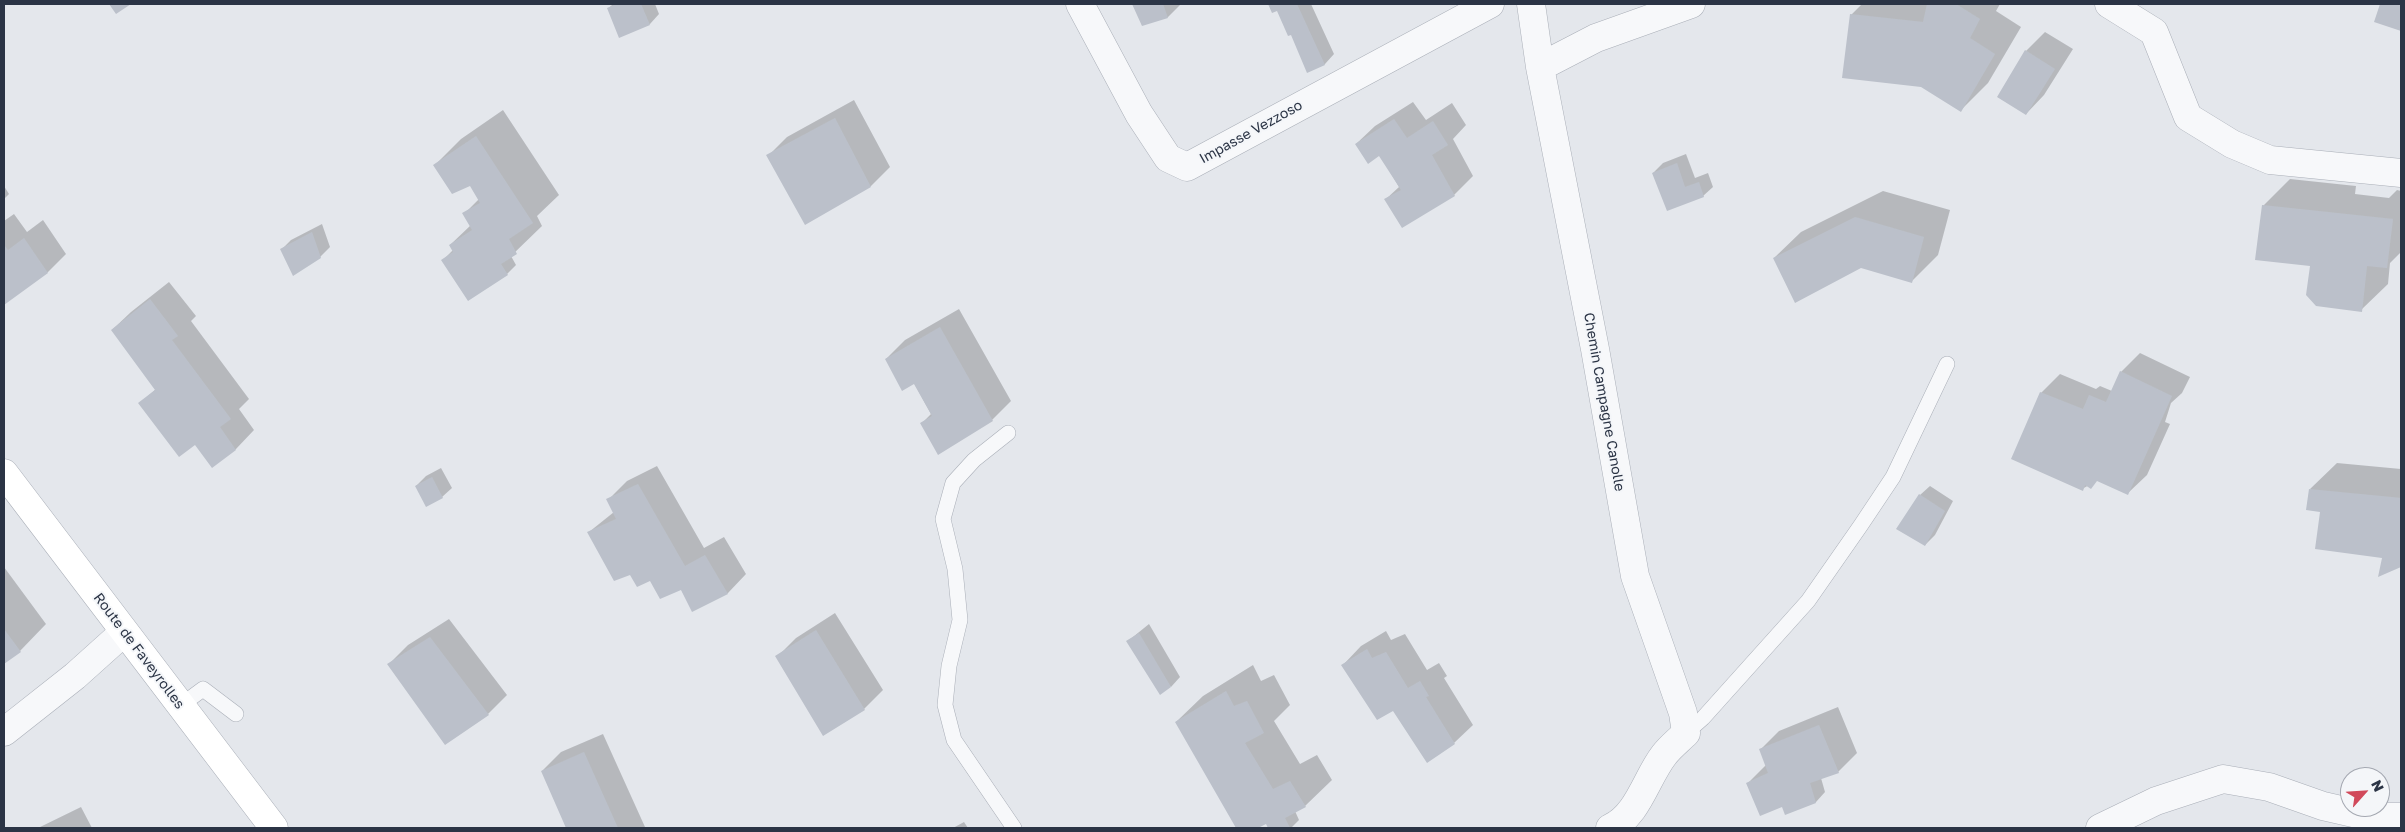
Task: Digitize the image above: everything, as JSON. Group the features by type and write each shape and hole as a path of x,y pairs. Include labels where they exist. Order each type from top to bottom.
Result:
{"main road":[{"name":"Route de Faveyrolles","path":"4,474 274,828"}],"street":[{"name":"Impasse Vezzoso","path":"1080,4 1139,114 1168,158 1187,167 1234,140 1490,4"},
{"name":"Chemin Campagne Canolle","path":"1531,4 1540,66 1596,349 1635,576 1683,713 1686,733"},
{"path":"1540,66 1596,38 1690,4"},
{"path":"2109,4 2154,32 2188,117 2232,144 2270,160 2401,174"},
{"path":"4,732 75,676 124,632"},
{"path":"1617,827 1644,789 1663,755 1686,733"},
{"path":"2100,828 2156,801 2223,779 2269,787 2323,806 2371,816 2401,817"}],"lane":[{"path":"1686,733 1703,718 1808,601 1893,477 1948,364"},
{"path":"1008,433 974,460 952,483 943,519 955,569 960,620 949,666 944,705 954,740 1014,828"},
{"path":"180,706 203,689 236,714"}],"building":[{"path":"109,4 131,4 116,14"},
{"path":"616,4 641,4 650,25 619,38 607,8"},
{"path":"1132,4 1163,4 1168,18 1142,26"},
{"path":"1268,4 1297,4 1325,65 1307,73 1291,35 1288,36 1277,11 1272,13"},
{"path":"1927,4 1956,4 1980,19 1970,38 1995,54 1961,112 1921,87 1842,78 1850,14 1923,22"},
{"path":"2380,4 2401,4 2401,31 2374,22"},
{"path":"2025,50 2055,69 2026,115 1997,97"},
{"path":"835,118 871,187 805,225 766,155"},
{"path":"1394,119 1407,138 1433,121 1448,145 1432,155 1455,196 1402,228 1384,199 1401,190 1379,156 1368,164 1355,144"},
{"path":"476,136 533,223 509,239 517,254 501,264 508,275 468,301 441,260 453,252 449,245 472,230 462,213 480,203 470,186 452,194 433,165"},
{"path":"1677,163 1685,187 1699,182 1704,197 1667,211 1652,173"},
{"path":"2262,205 2393,219 2387,268 2367,266 2362,312 2316,306 2306,295 2310,266 2255,260"},
{"path":"1855,217 1924,237 1912,283 1861,268 1795,303 1773,258"},
{"path":"312,232 321,258 293,276 280,249"},
{"path":"24,238 48,273 4,305 4,245 8,250"},
{"path":"150,299 178,336 172,340 231,419 220,427 236,450 212,468 195,445 179,457 138,403 155,390 111,330"},
{"path":"940,327 993,421 938,455 920,423 932,416 914,384 902,391 885,359"},
{"path":"2120,371 2172,396 2128,495 2097,481 2091,489 2085,485 2083,491 2011,459 2040,392 2083,409 2089,395 2106,402"},
{"path":"432,477 443,498 426,507 415,486"},
{"path":"638,484 685,566 705,555 728,594 692,612 681,590 660,599 650,581 637,587 630,575 614,581 587,532 616,519 606,499"},
{"path":"2309,489 2401,498 2401,567 2378,577 2382,558 2315,549 2320,512 2306,510"},
{"path":"1919,494 1945,511 1925,546 1896,529"},
{"path":"4,629 21,652 4,664"},
{"path":"816,630 865,710 823,736 775,656"},
{"path":"1139,633 1171,687 1160,695 1126,641"},
{"path":"430,637 489,715 445,745 387,664"},
{"path":"1367,649 1372,658 1386,652 1408,688 1420,681 1429,696 1426,697 1455,744 1427,763 1393,711 1377,720 1341,665"},
{"path":"1226,691 1234,706 1247,701 1264,733 1245,743 1273,789 1290,781 1306,807 1285,818 1290,828 1268,828 1266,824 1258,828 1236,828 1175,722"},
{"path":"1819,725 1839,773 1810,783 1816,803 1785,815 1782,807 1760,816 1746,783 1768,773 1759,749"},
{"path":"584,752 618,828 566,828 541,771"}]}
